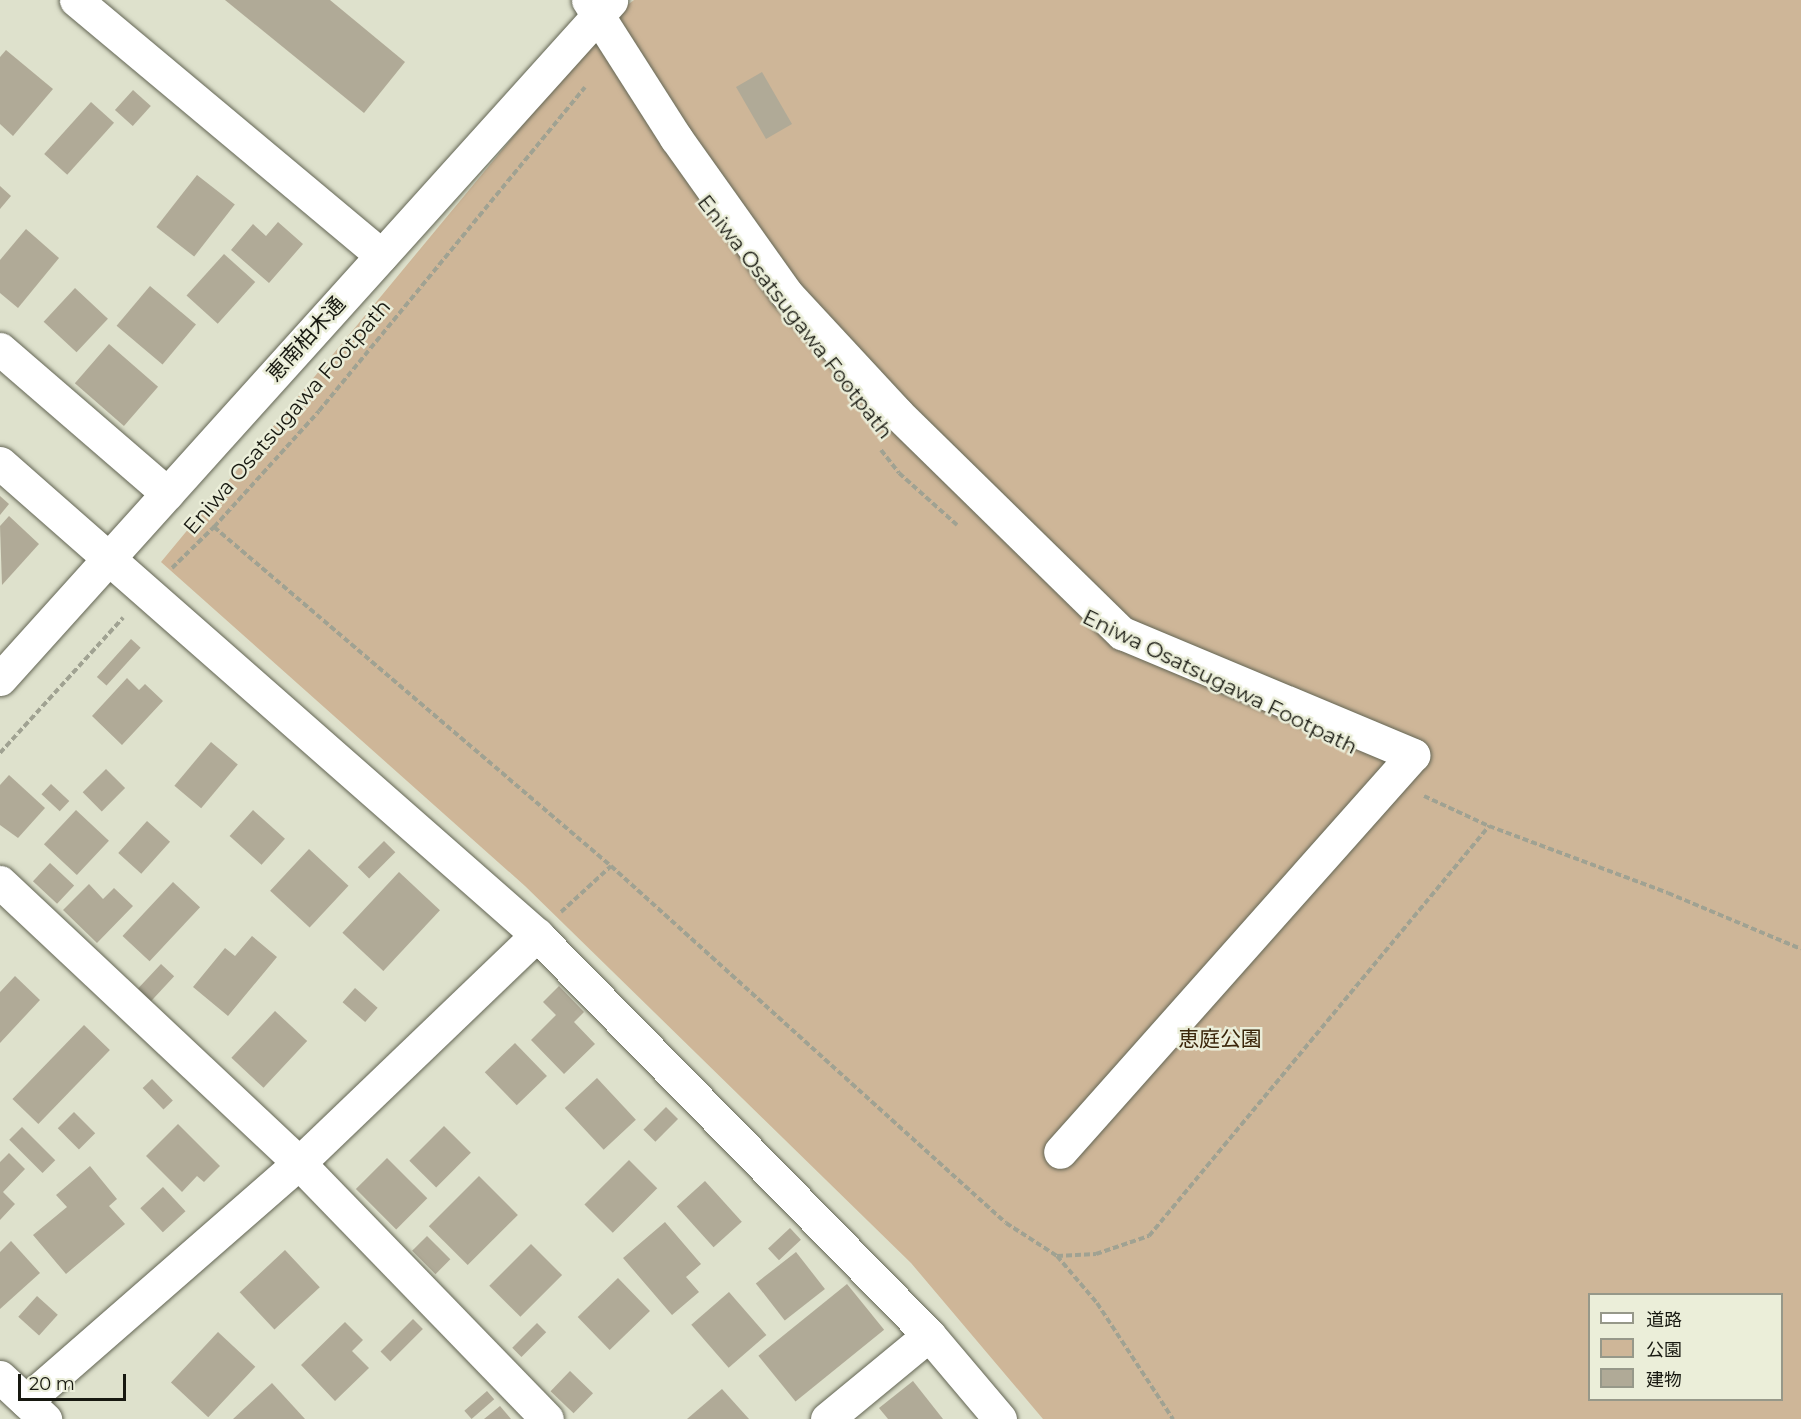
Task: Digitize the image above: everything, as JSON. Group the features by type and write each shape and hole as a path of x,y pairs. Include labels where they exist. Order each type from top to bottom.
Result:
{"street":[{"path":"76,0 381,255"},
{"path":"599,5 676,138 786,293 897,413 1122,633 1413,755 1060,1152"},
{"name":"恵南柏木通","path":"0,679 381,255 599,5"},
{"path":"0,349 167,493"},
{"path":"0,463 110,557 147,592 547,926 929,1335 1000,1419"},
{"path":"0,882 298,1163 547,1419"},
{"path":"0,1377 35,1410 547,926"},
{"path":"827,1419 929,1335"}],"path":[{"name":"Eniwa Osatsugawa Footpath","path":"0,753 147,592 214,527 319,411 587,84"},
{"name":"Eniwa Osatsugawa Footpath","path":"877,445 899,473 959,526"},
{"path":"214,527 611,866 1006,1223 1057,1256 1097,1303 1173,1419"},
{"path":"1389,780 1489,826 1668,893 1801,949"},
{"path":"1057,1256 1096,1254 1149,1236 1489,826"},
{"path":"547,926 611,866"}],"green space":[{"name":"恵庭公園","path":"634,0 1801,0 1801,1419 1043,1419 911,1263 525,886 161,562 613,16"}],"building":[{"path":"225,0 330,0 405,62 364,113"},
{"path":"6,50 53,89 13,136 0,124 0,57"},
{"path":"762,72 792,124 766,139 736,87"},
{"path":"133,90 151,106 133,126 115,110"},
{"path":"91,102 114,123 67,175 44,154"},
{"path":"197,175 235,205 194,257 156,227"},
{"path":"0,186 11,196 0,209"},
{"path":"278,222 303,244 269,283 231,250 253,224 266,236"},
{"path":"26,229 59,258 18,308 0,293 0,260"},
{"path":"224,254 255,282 218,324 187,296"},
{"path":"150,286 196,325 163,364 117,326"},
{"path":"75,288 108,319 77,352 44,322"},
{"path":"109,344 158,387 124,426 75,383"},
{"path":"0,496 9,504 0,515"},
{"path":"9,516 39,544 2,585 0,526"},
{"path":"131,639 141,648 107,686 97,677"},
{"path":"127,678 139,690 145,684 163,701 122,745 92,716"},
{"path":"211,742 238,764 201,808 174,786"},
{"path":"106,769 125,788 102,811 83,792"},
{"path":"9,775 45,808 18,838 0,825 0,785"},
{"path":"51,784 69,801 60,811 41,794"},
{"path":"76,810 109,841 77,875 44,844"},
{"path":"253,810 285,839 262,865 230,836"},
{"path":"147,821 170,842 141,874 118,853"},
{"path":"384,841 395,852 369,878 358,867"},
{"path":"309,849 348,886 310,928 270,891"},
{"path":"50,863 74,886 57,904 33,881"},
{"path":"399,872 440,910 383,971 342,933"},
{"path":"173,882 200,907 150,961 123,936"},
{"path":"89,884 103,899 114,888 133,906 97,943 63,910"},
{"path":"252,936 277,957 228,1016 193,987 225,948 235,956"},
{"path":"161,964 174,976 151,1001 138,989"},
{"path":"15,976 40,1000 0,1043 0,992"},
{"path":"559,986 584,1012 574,1022 595,1044 564,1074 531,1040 556,1015 543,1002"},
{"path":"355,988 378,1008 365,1022 343,1002"},
{"path":"275,1011 307,1041 264,1088 231,1058"},
{"path":"84,1025 110,1050 38,1124 12,1099"},
{"path":"515,1043 547,1076 517,1105 485,1072"},
{"path":"597,1078 636,1120 604,1150 565,1108"},
{"path":"152,1079 173,1101 163,1110 143,1088"},
{"path":"666,1107 678,1119 655,1142 643,1130"},
{"path":"74,1112 95,1133 79,1149 58,1128"},
{"path":"178,1124 220,1166 204,1182 197,1176 182,1192 146,1156"},
{"path":"444,1126 471,1153 436,1188 409,1161"},
{"path":"22,1127 55,1160 43,1173 9,1140"},
{"path":"9,1153 25,1169 3,1192 15,1204 0,1220 0,1162"},
{"path":"387,1158 427,1198 396,1229 356,1189"},
{"path":"629,1160 657,1188 613,1233 584,1205"},
{"path":"90,1166 117,1199 109,1206 125,1224 66,1274 33,1235 67,1207 56,1195"},
{"path":"479,1176 518,1215 468,1265 429,1226"},
{"path":"705,1181 742,1222 714,1247 677,1206"},
{"path":"163,1187 186,1211 163,1232 140,1208"},
{"path":"665,1222 701,1264 686,1277 699,1292 672,1315 623,1258"},
{"path":"790,1228 801,1240 779,1260 768,1248"},
{"path":"427,1236 450,1259 435,1274 412,1251"},
{"path":"11,1241 40,1273 0,1309 0,1252"},
{"path":"531,1244 562,1275 520,1317 489,1286"},
{"path":"285,1250 320,1287 274,1330 240,1292"},
{"path":"796,1252 825,1289 785,1320 756,1283"},
{"path":"618,1278 650,1311 610,1350 578,1317"},
{"path":"847,1284 884,1330 796,1402 758,1356"},
{"path":"729,1292 766,1335 729,1368 691,1325"},
{"path":"37,1296 58,1315 39,1336 18,1317"},
{"path":"413,1319 423,1329 390,1361 380,1352"},
{"path":"345,1322 363,1340 352,1351 369,1368 335,1401 301,1365"},
{"path":"537,1323 546,1332 521,1357 512,1348"},
{"path":"218,1332 255,1367 208,1417 171,1382"},
{"path":"570,1371 593,1393 574,1413 551,1391"},
{"path":"913,1381 943,1419 888,1419 879,1408"},
{"path":"272,1383 305,1419 233,1419"},
{"path":"722,1389 749,1419 687,1419"},
{"path":"487,1391 494,1399 472,1419 464,1411"},
{"path":"500,1406 511,1419 484,1419"}]}
